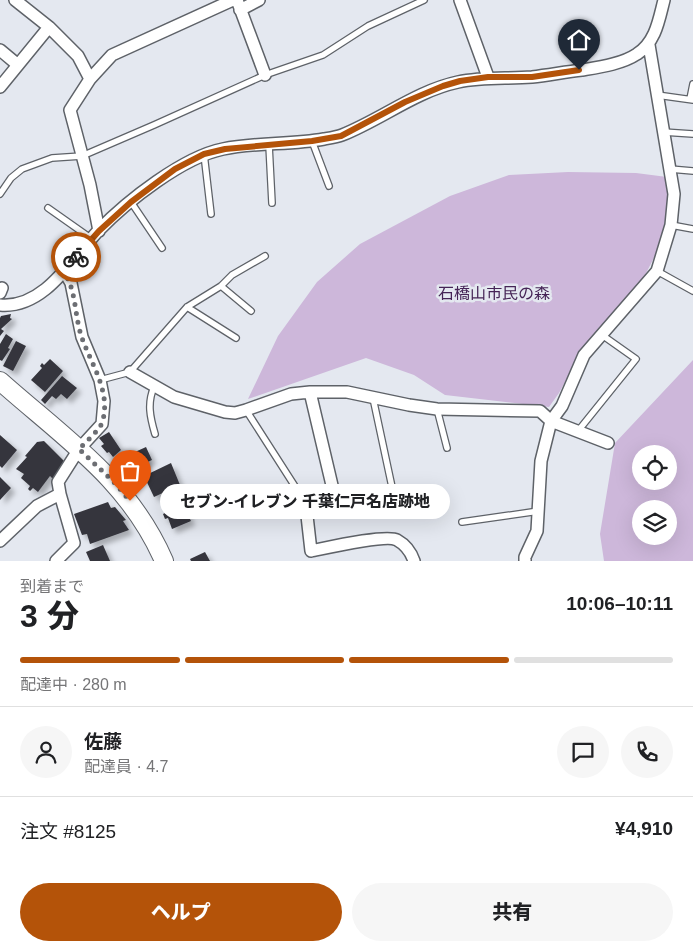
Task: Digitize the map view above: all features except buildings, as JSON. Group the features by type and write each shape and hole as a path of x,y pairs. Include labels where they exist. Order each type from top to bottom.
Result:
{"main road":[{"path":"4,388 79,449 116,484 147,527 164,561"}],"street":[{"path":"95,235 82,156 70,110 90,79 112,55 237,3 259,0"},
{"path":"460,0 488,77"},
{"path":"0,305 10,306 34,297 64,271 95,235 131,202 175,169 204,154 225,149 312,141 341,136 405,102 443,86 488,77 532,77 594,68 618,62 637,54 649,44 655,33 664,0"},
{"path":"19,1 78,56 90,79"},
{"path":"237,3 264,75"},
{"path":"0,87 49,27"},
{"path":"525,561 524,557 537,531 541,461 551,421 562,406 584,355 657,271 671,226 674,194 649,44"},
{"path":"0,50 18,65"},
{"path":"56,561 74,543 58,482 79,449 102,424 104,401 100,380 82,337 71,283 64,271"},
{"path":"130,372 174,397 224,412 246,410 291,394 347,392 409,406 437,409 540,411 551,421 608,443"},
{"path":"310,392 335,498 306,507 311,551 382,539 396,539 410,551 414,561"},
{"path":"0,541 38,506 60,494"}],"lane":[{"path":"0,194 11,178 22,169 52,158 82,156 154,126 264,75 323,55 368,26 424,0"},
{"path":"657,95 691,100 693,84"},
{"path":"663,132 693,134"},
{"path":"312,141 329,186"},
{"path":"269,145 272,203"},
{"path":"204,154 211,214"},
{"path":"670,169 693,171"},
{"path":"131,202 162,248"},
{"path":"48,208 95,235"},
{"path":"671,226 693,229"},
{"path":"100,380 130,372 187,307 221,286 232,275 265,256"},
{"path":"657,271 693,291"},
{"path":"221,286 251,311"},
{"path":"187,307 236,338"},
{"path":"578,431 636,359 602,335"},
{"path":"154,387 150,397 150,416 155,434"},
{"path":"373,398 392,487"},
{"path":"437,409 447,448"},
{"path":"246,410 306,507"},
{"path":"462,522 539,511"}],"green space":[{"name":"石橋山市民の森","path":"568,172 636,173 667,177 673,202 662,242 642,281 578,358 549,407 445,395 414,375 366,358 248,399 278,336 317,282 360,244 450,196 509,175"},
{"path":"693,360 693,561 604,561 600,534 615,443"}],"way so far":[{"path":"76,257 64,271 71,283 82,337 100,380 104,401 102,424 79,449 116,484 130,501"}],"place":[{"name":"セブン-イレブン 千葉仁戸名店跡地","path":"130,501"}],"route":[{"path":"76,257 99,231 131,202 175,169 204,154 225,149 312,141 341,136 405,102 460,81 488,77 532,77 579,70"}]}
